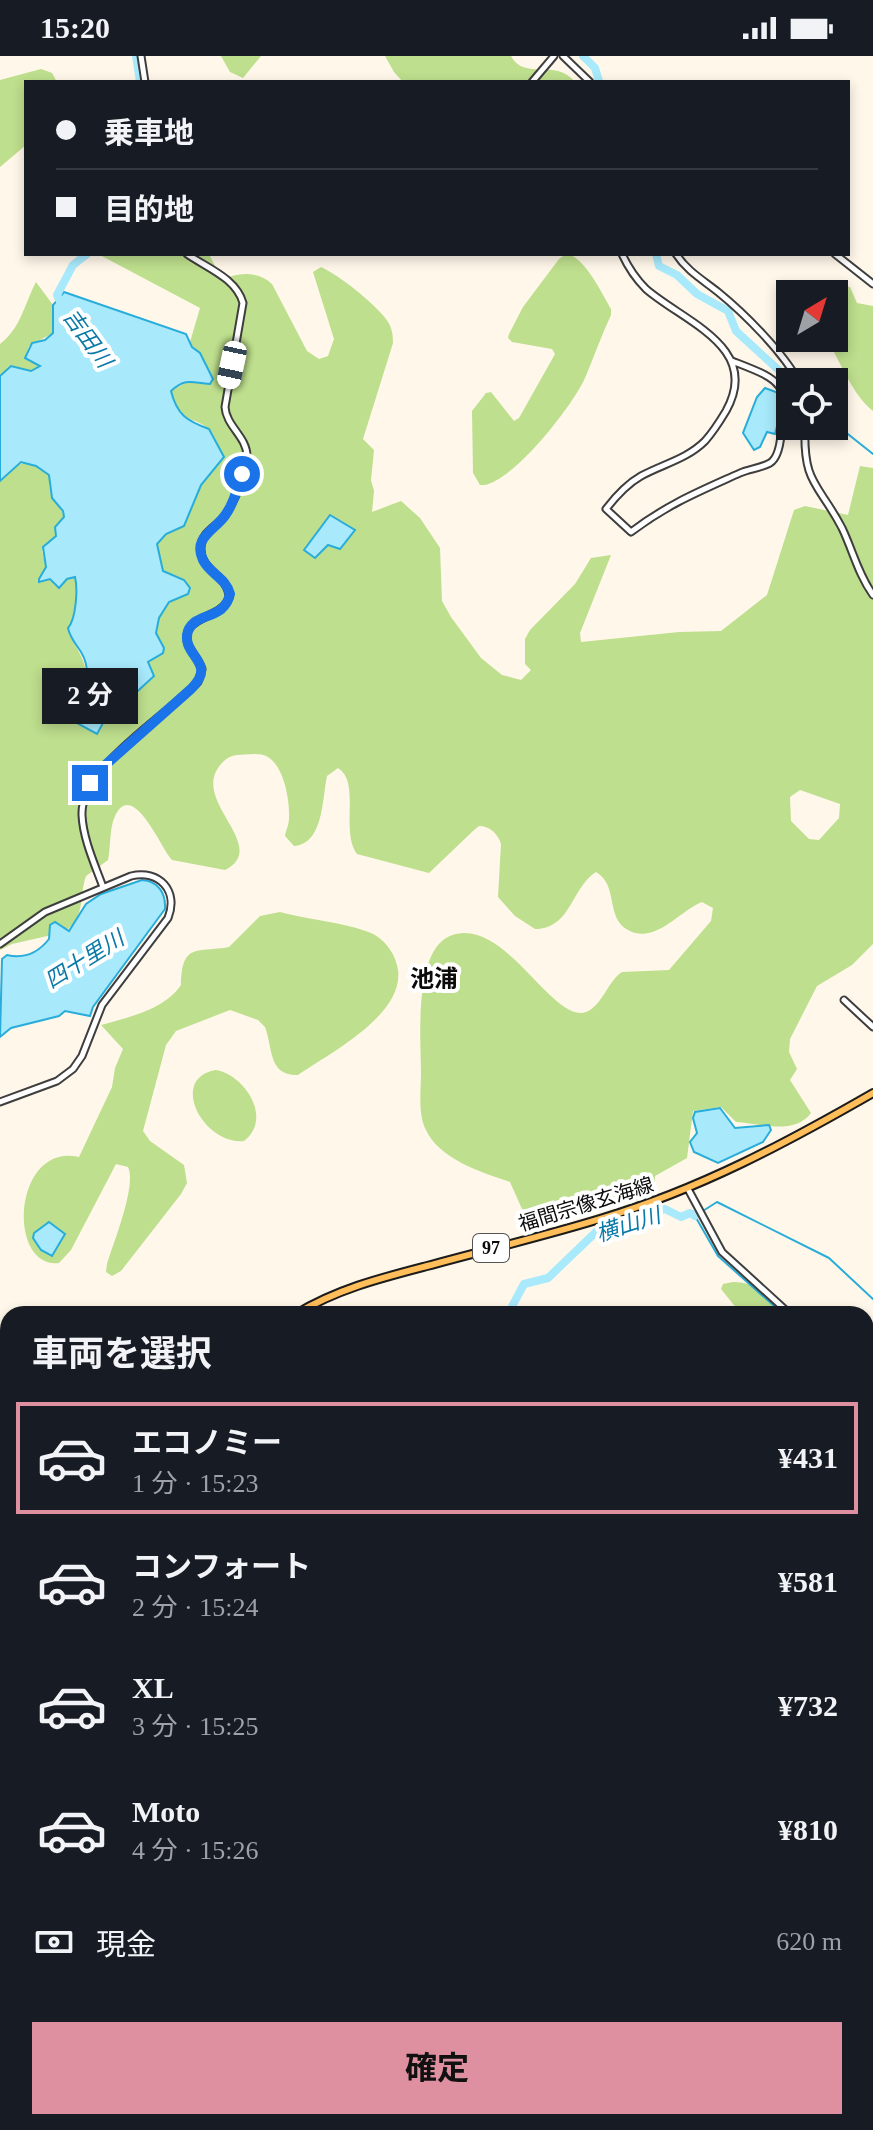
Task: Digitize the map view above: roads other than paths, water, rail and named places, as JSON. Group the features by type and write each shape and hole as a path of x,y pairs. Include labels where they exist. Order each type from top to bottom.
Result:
{"main road":[{"name":"福間宗像玄海線","path":"309,1306 355,1286 603,1218 688,1189 766,1153 873,1093"}],"street":[{"path":"141,56 145,80"},
{"path":"534,80 554,56"},
{"path":"563,56 588,80"},
{"path":"103,887 82,819 88,787 103,767 198,682 202,669 188,643 189,630 195,623 222,610 229,598 227,585 204,562 201,545 209,530 229,510 246,462 246,447 228,422 225,407 243,303 235,287 190,256"},
{"path":"623,256 642,284 717,341 732,361 735,374 733,395 705,441 683,457 636,479 606,509 631,532 671,504 745,471 766,465 776,456 787,405 784,392 761,373 732,361"},
{"path":"678,256 691,272 729,301 790,368"},
{"path":"838,256 873,284"},
{"path":"804,440 809,476 842,529 861,576 873,595"},
{"path":"0,944 45,912 131,876 151,875 164,883 172,901 170,913 102,1005 82,1056 73,1069 57,1081 0,1102"},
{"path":"844,1000 873,1027"},
{"path":"688,1189 722,1252 781,1306"}],"water":[{"path":"64,292 186,334 213,379 210,384 181,384 171,391 173,399 184,416 209,429 224,457 201,485 184,526 166,534 157,544 163,571 184,580 190,588 188,594 169,602 159,618 156,633 164,648 163,653 148,662 154,676 114,718 103,723 97,734 75,722 79,708 84,705 87,678 84,658 68,628 76,604 75,577 67,579 59,588 50,579 39,582 46,567 43,547 56,536 55,527 64,517 63,511 52,498 49,475 36,466 21,462 0,481 0,376 11,366 31,371 40,366 25,358 32,343 45,340 53,333 53,305"},
{"path":"765,388 776,392 776,430 775,434 767,432 760,447 754,450 743,433 757,397"},
{"path":"330,515 355,530 340,549 328,545 315,558 304,550"},
{"name":"四十里川","path":"142,880 160,889 165,909 93,1007 90,1016 65,1011 59,1016 11,1028 0,1037 2,959 7,955 19,956 35,951 49,939 50,925 55,922 69,931 86,904 101,894"},
{"path":"720,1108 735,1128 769,1125 771,1130 763,1142 718,1163 694,1152 690,1142 697,1133 693,1118 695,1112"},
{"path":"49,1222 65,1234 52,1256 41,1250 33,1238 34,1233"}],"waterway":[{"name":"吉田川","path":"136,56 140,80"},
{"path":"583,56 595,68 599,80"},
{"name":"吉田川","path":"63,308 57,295 73,265 84,256"},
{"path":"656,256 659,266 677,275 697,294 728,311 736,331 776,368"},
{"path":"848,434 873,454"},
{"path":"774,1306 718,1256 695,1216 717,1202 829,1258 873,1299"},
{"name":"横山川","path":"512,1306 524,1284 548,1278 597,1231 665,1209 681,1217 690,1213 695,1216"}],"district":[{"name":"池浦","path":"434,979"}]}
